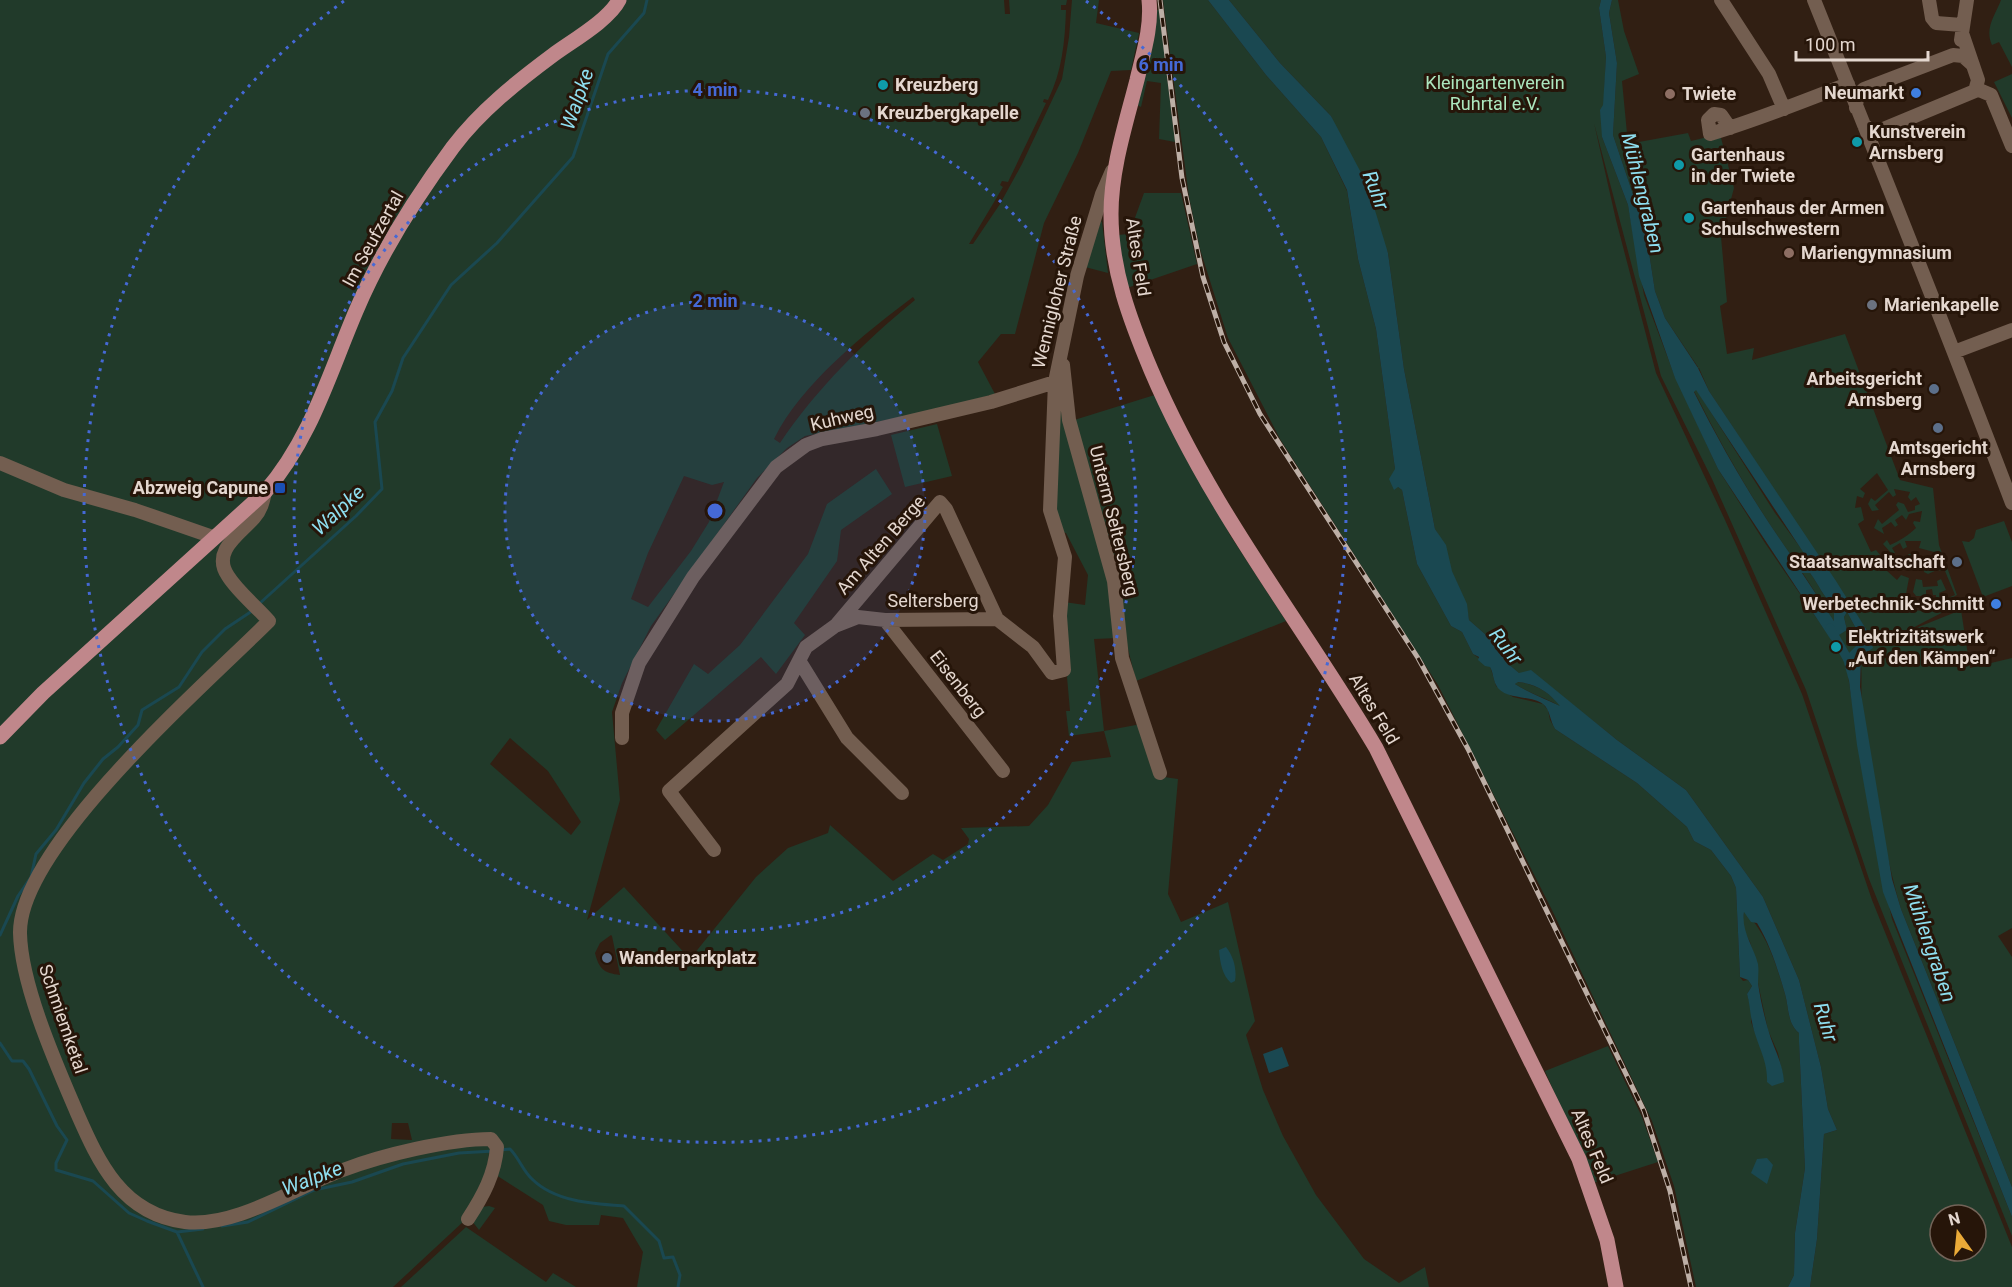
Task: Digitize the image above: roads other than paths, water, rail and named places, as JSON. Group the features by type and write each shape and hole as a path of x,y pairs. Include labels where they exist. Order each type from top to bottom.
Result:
{"main road":[{"name":"Im Seufzertal","path":"0,737 213,537 265,492 282,472 303,438 357,308 386,249 455,145 487,110 520,81 605,16 619,0"},
{"name":"Altes Feld","path":"1149,0 1144,52 1104,212 1119,282 1130,319 1162,396 1199,470 1235,531 1377,748 1579,1159 1607,1240 1616,1287"}],"street":[{"path":"1721,0 1769,74 1784,109"},
{"path":"1814,0 1875,150 2012,503"},
{"path":"1929,0 1932,18 1936,23 1962,29"},
{"path":"1953,55 1960,45 1967,0"},
{"path":"1864,125 1870,130 1881,130 1969,95 1977,89 1978,83 1962,29"},
{"path":"1856,108 1857,96 1864,89 1953,55 1963,56 1973,65"},
{"path":"1730,128 1849,85 1864,89"},
{"path":"1977,89 1992,97 2012,146"},
{"path":"1875,150 1875,138 1881,130"},
{"name":"Wennigloher Straße","path":"1055,382 1077,276 1104,212"},
{"path":"1954,352 2012,330"},
{"name":"Unterm Seltersberg","path":"1061,345 1069,420 1114,581 1122,658 1160,773"},
{"name":"Seltersberg","path":"714,850 669,791 787,684 806,647 835,626 858,617 885,620 997,619 1034,647 1052,673 1064,670 1060,616 1065,557 1050,510 1055,382"},
{"name":"Kuhweg","path":"622,738 622,712 639,663 693,577 776,467 806,445 822,439 877,429 969,407 1055,382"},
{"path":"0,463 64,490 135,510 213,537"},
{"name":"Schmiemketal","path":"265,492 263,504 255,516 230,542 222,559 227,575 269,621 138,751 73,822 32,883 24,906 20,930 29,980 62,1076 99,1162 111,1180 133,1200 150,1211 188,1222 206,1222 242,1212 345,1169 412,1151 491,1139 496,1153 484,1193 468,1219"},
{"name":"Am Alten Berge","path":"835,626 940,502 946,509 997,619"},
{"name":"Eisenberg","path":"885,620 1003,771"},
{"path":"800,662 847,738 902,793"}],"water":[{"path":"1208,0 1229,0 1280,63 1331,116 1367,184 1388,253 1404,369 1435,529 1446,545 1452,571 1467,604 1469,620 1501,648 1506,662 1519,673 1531,670 1617,740 1686,790 1763,897 1799,980 1821,1067 1828,1109 1837,1130 1824,1134 1817,1239 1810,1287 1788,1287 1794,1275 1795,1233 1805,1168 1799,1033 1790,1020 1782,985 1766,940 1757,923 1751,922 1744,912 1744,925 1758,964 1758,983 1764,1012 1783,1075 1784,1082 1772,1086 1767,1082 1766,1066 1752,1022 1747,994 1752,986 1748,980 1740,977 1736,888 1731,876 1711,850 1694,841 1687,827 1637,783 1555,729 1543,704 1500,690 1490,667 1478,660 1479,657 1473,654 1462,632 1451,626 1417,564 1402,490 1398,487 1394,490 1389,479 1395,469 1376,329 1358,259 1347,190 1321,137 1266,75","holes":["1518,682 1542,690 1560,706 1515,684"]},
{"path":"1601,0 1612,0 1609,13 1617,63 1613,135 1646,233 1655,291 1665,318 1698,368 1709,391 1868,632 1873,648 1861,656 1860,687 1892,879 1901,909 2012,1187 2012,1217 1883,892 1857,745 1849,681 1843,659 1857,645 1860,636 1847,612 1844,617 1847,630 1831,640 1718,469 1675,378 1639,276 1628,205 1602,137 1600,110 1603,105 1606,57 1599,8","holes":["1696,390 1809,561 1796,562 1768,521 1717,436 1694,392","1802,573 1810,573 1834,606 1834,621"]},
{"path":"1226,947 1235,968 1235,981 1231,983 1220,959 1219,950"},
{"path":"1282,1047 1289,1066 1269,1073 1263,1054"},
{"path":"1767,1158 1773,1165 1767,1184 1751,1173 1757,1159"}],"waterway":[{"name":"Walpke","path":"259,604 356,516 382,489 375,422 392,391 403,358 451,285 497,243 573,157 608,54 644,13 647,0"},
{"name":"Walpke","path":"0,935 18,896 31,877 36,854 56,830 84,783 103,759 118,747 138,725 142,710 179,687 202,652 225,629 252,611"},
{"name":"Mühlengraben","path":"1830,628 1851,665"},
{"name":"Walpke","path":"0,1043 12,1061 23,1061 29,1069 57,1126 67,1140 56,1163 56,1170 93,1181 129,1213 147,1221 177,1232 203,1229"},
{"name":"Walpke","path":"500,1150 510,1149 529,1176 552,1193 575,1200 624,1206 659,1241 664,1258 673,1257 680,1275 678,1287"},
{"name":"Walpke","path":"222,1226 248,1222 314,1190 352,1182 403,1164 459,1153 494,1151"},
{"path":"177,1232 203,1287"}],"railway":[{"path":"1160,0 1182,178 1203,277 1224,342 1260,414 1418,658 1468,749 1644,1111 1670,1191 1691,1287"}],"place":[{"name":"Kreuzberg","path":"883,85"},
{"name":"Neumarkt","path":"1916,93"},
{"name":"Twiete","path":"1670,94"},
{"name":"Kreuzbergkapelle","path":"865,113"},
{"name":"Kunstverein Arnsberg","path":"1857,142"},
{"name":"Gartenhaus in der Twiete","path":"1679,165"},
{"name":"Gartenhaus der Armen Schulschwestern","path":"1689,218"},
{"name":"Mariengymnasium","path":"1789,253"},
{"name":"Marienkapelle","path":"1872,305"},
{"name":"Arbeitsgericht Arnsberg","path":"1934,389"},
{"name":"Amtsgericht Arnsberg","path":"1938,428"},
{"name":"Abzweig Capune","path":"280,488"},
{"name":"Staatsanwaltschaft","path":"1957,562"},
{"name":"Werbetechnik-Schmitt","path":"1996,604"},
{"name":"Elektrizitätswerk „Auf den Kämpen“","path":"1836,647"},
{"name":"Wanderparkplatz","path":"607,958"}],"park label":[{"name":"Kleingartenverein Ruhrtal e.V.","path":"1495,94"}],"water label":[{"name":"Ruhr","path":"1376,190"},
{"name":"Ruhr","path":"1506,646"},
{"name":"Ruhr","path":"1826,1022"}]}
